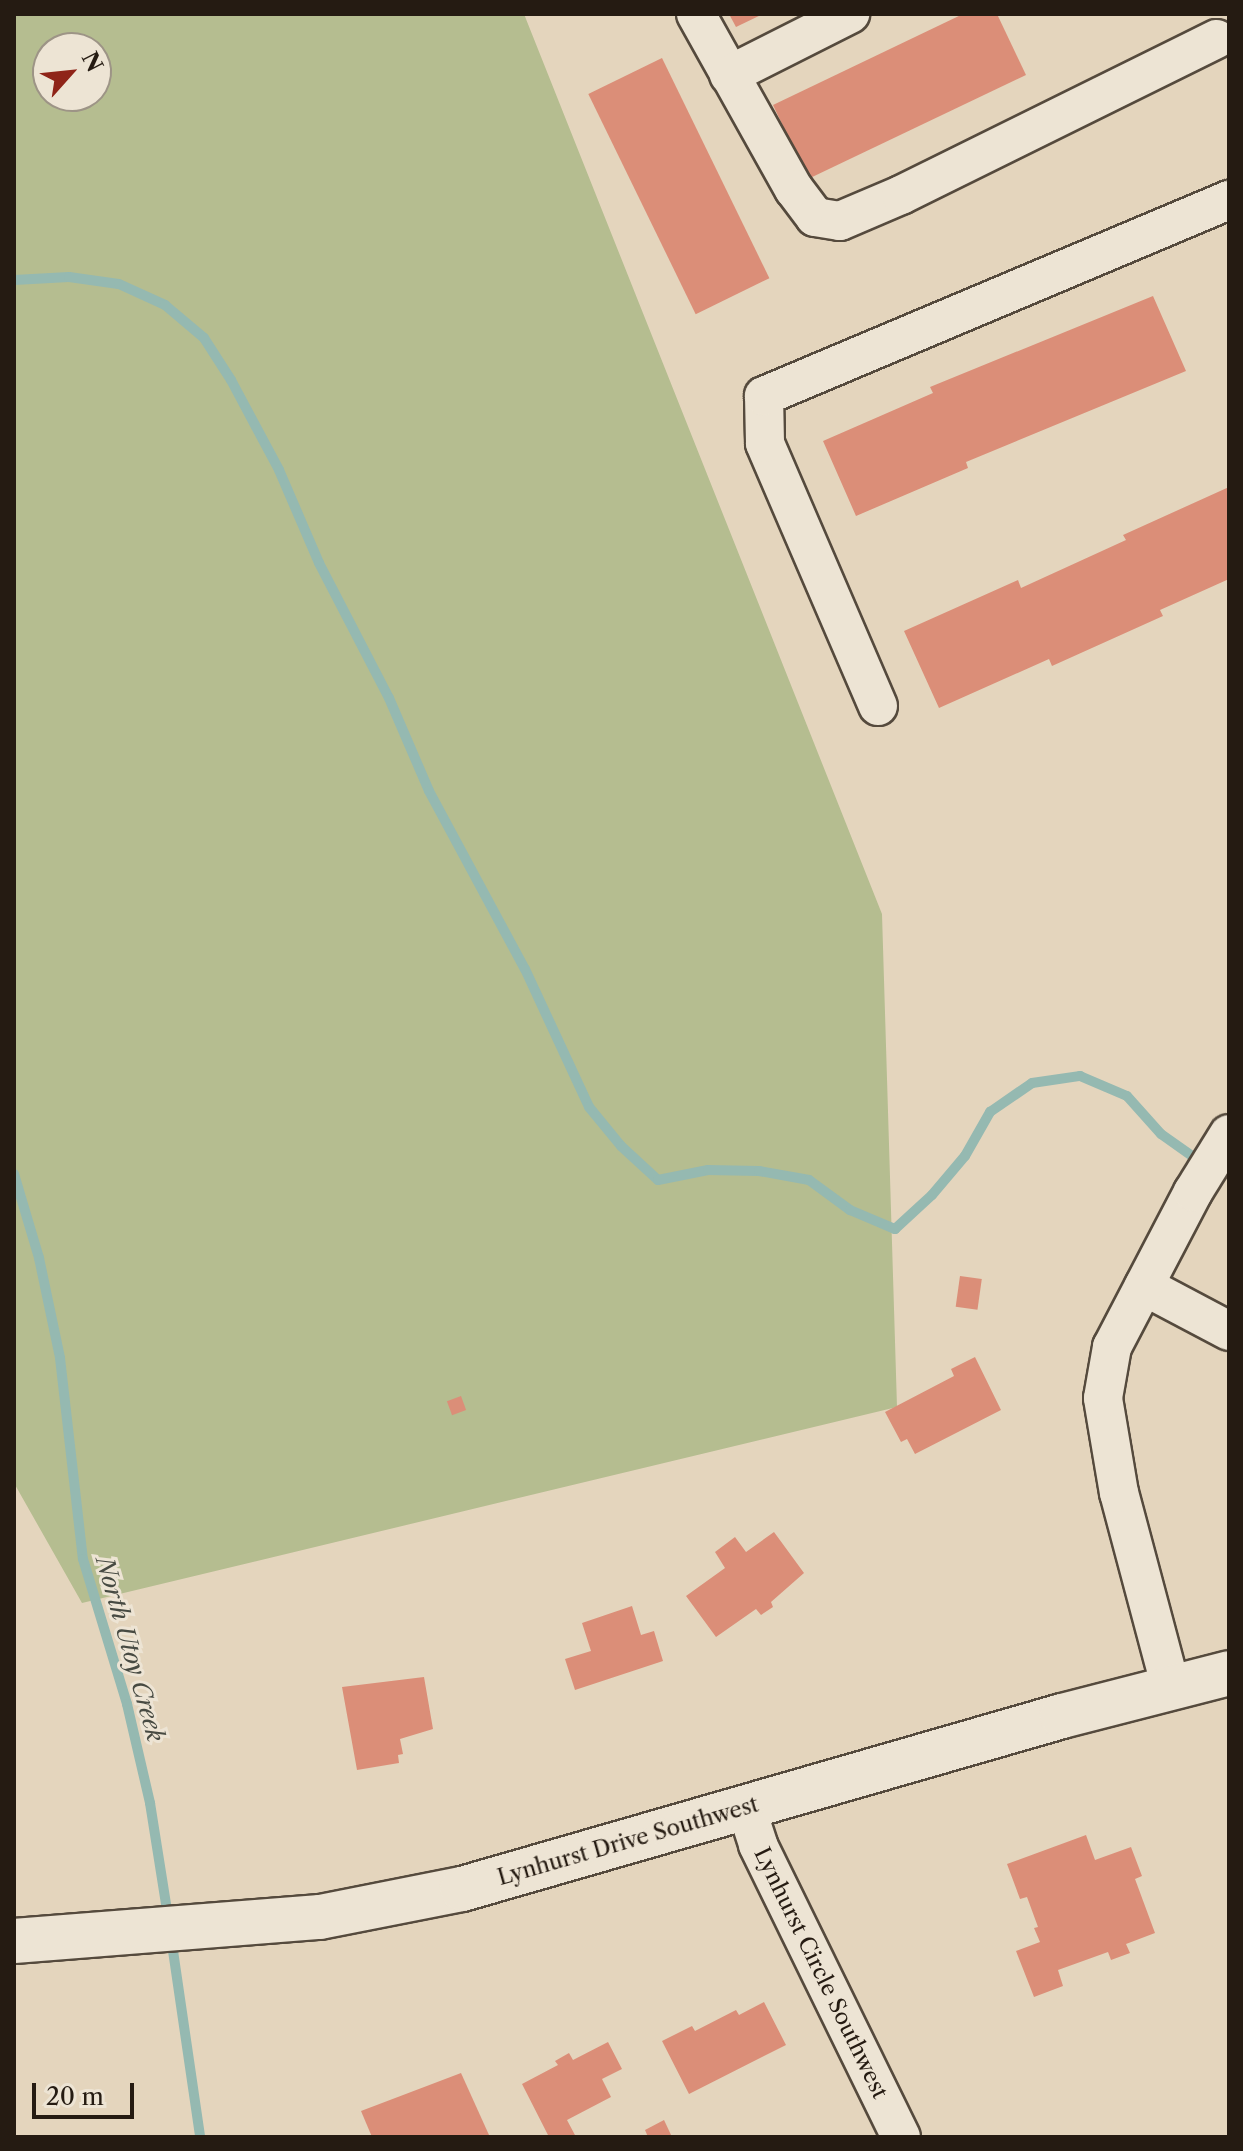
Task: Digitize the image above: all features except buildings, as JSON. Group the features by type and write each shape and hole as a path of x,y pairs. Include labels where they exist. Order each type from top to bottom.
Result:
{"street":[{"path":"696,14 801,198 815,217 840,221 901,195 1216,40"},
{"path":"729,75 850,14"},
{"path":"878,706 765,443 764,396 1229,200"},
{"path":"1171,1688 1119,1493 1103,1398 1112,1347 1193,1192 1229,1134"},
{"path":"1144,1286 1229,1331"},
{"name":"Lynhurst Drive Southwest","path":"14,1941 320,1917 462,1889 1229,1673"},
{"name":"Lynhurst Circle Southwest","path":"746,1807 758,1845 901,2137"}],"green space":[{"path":"14,14 524,14 882,914 897,1407 82,1603 14,1483"}],"waterway":[{"path":"14,280 69,277 119,284 165,305 204,338 231,380 279,470 319,563 389,698 429,791 525,969 589,1107 621,1146 658,1180 708,1170 759,1171 809,1180 850,1210 895,1229 932,1195 965,1156 990,1112 1032,1083 1080,1076 1127,1096 1161,1134 1202,1163"},
{"name":"North Utoy Creek","path":"14,1174 39,1258 60,1358 83,1559 127,1704 150,1803 168,1917"},
{"name":"North Utoy Creek","path":"171,1937 200,2137"}]}
